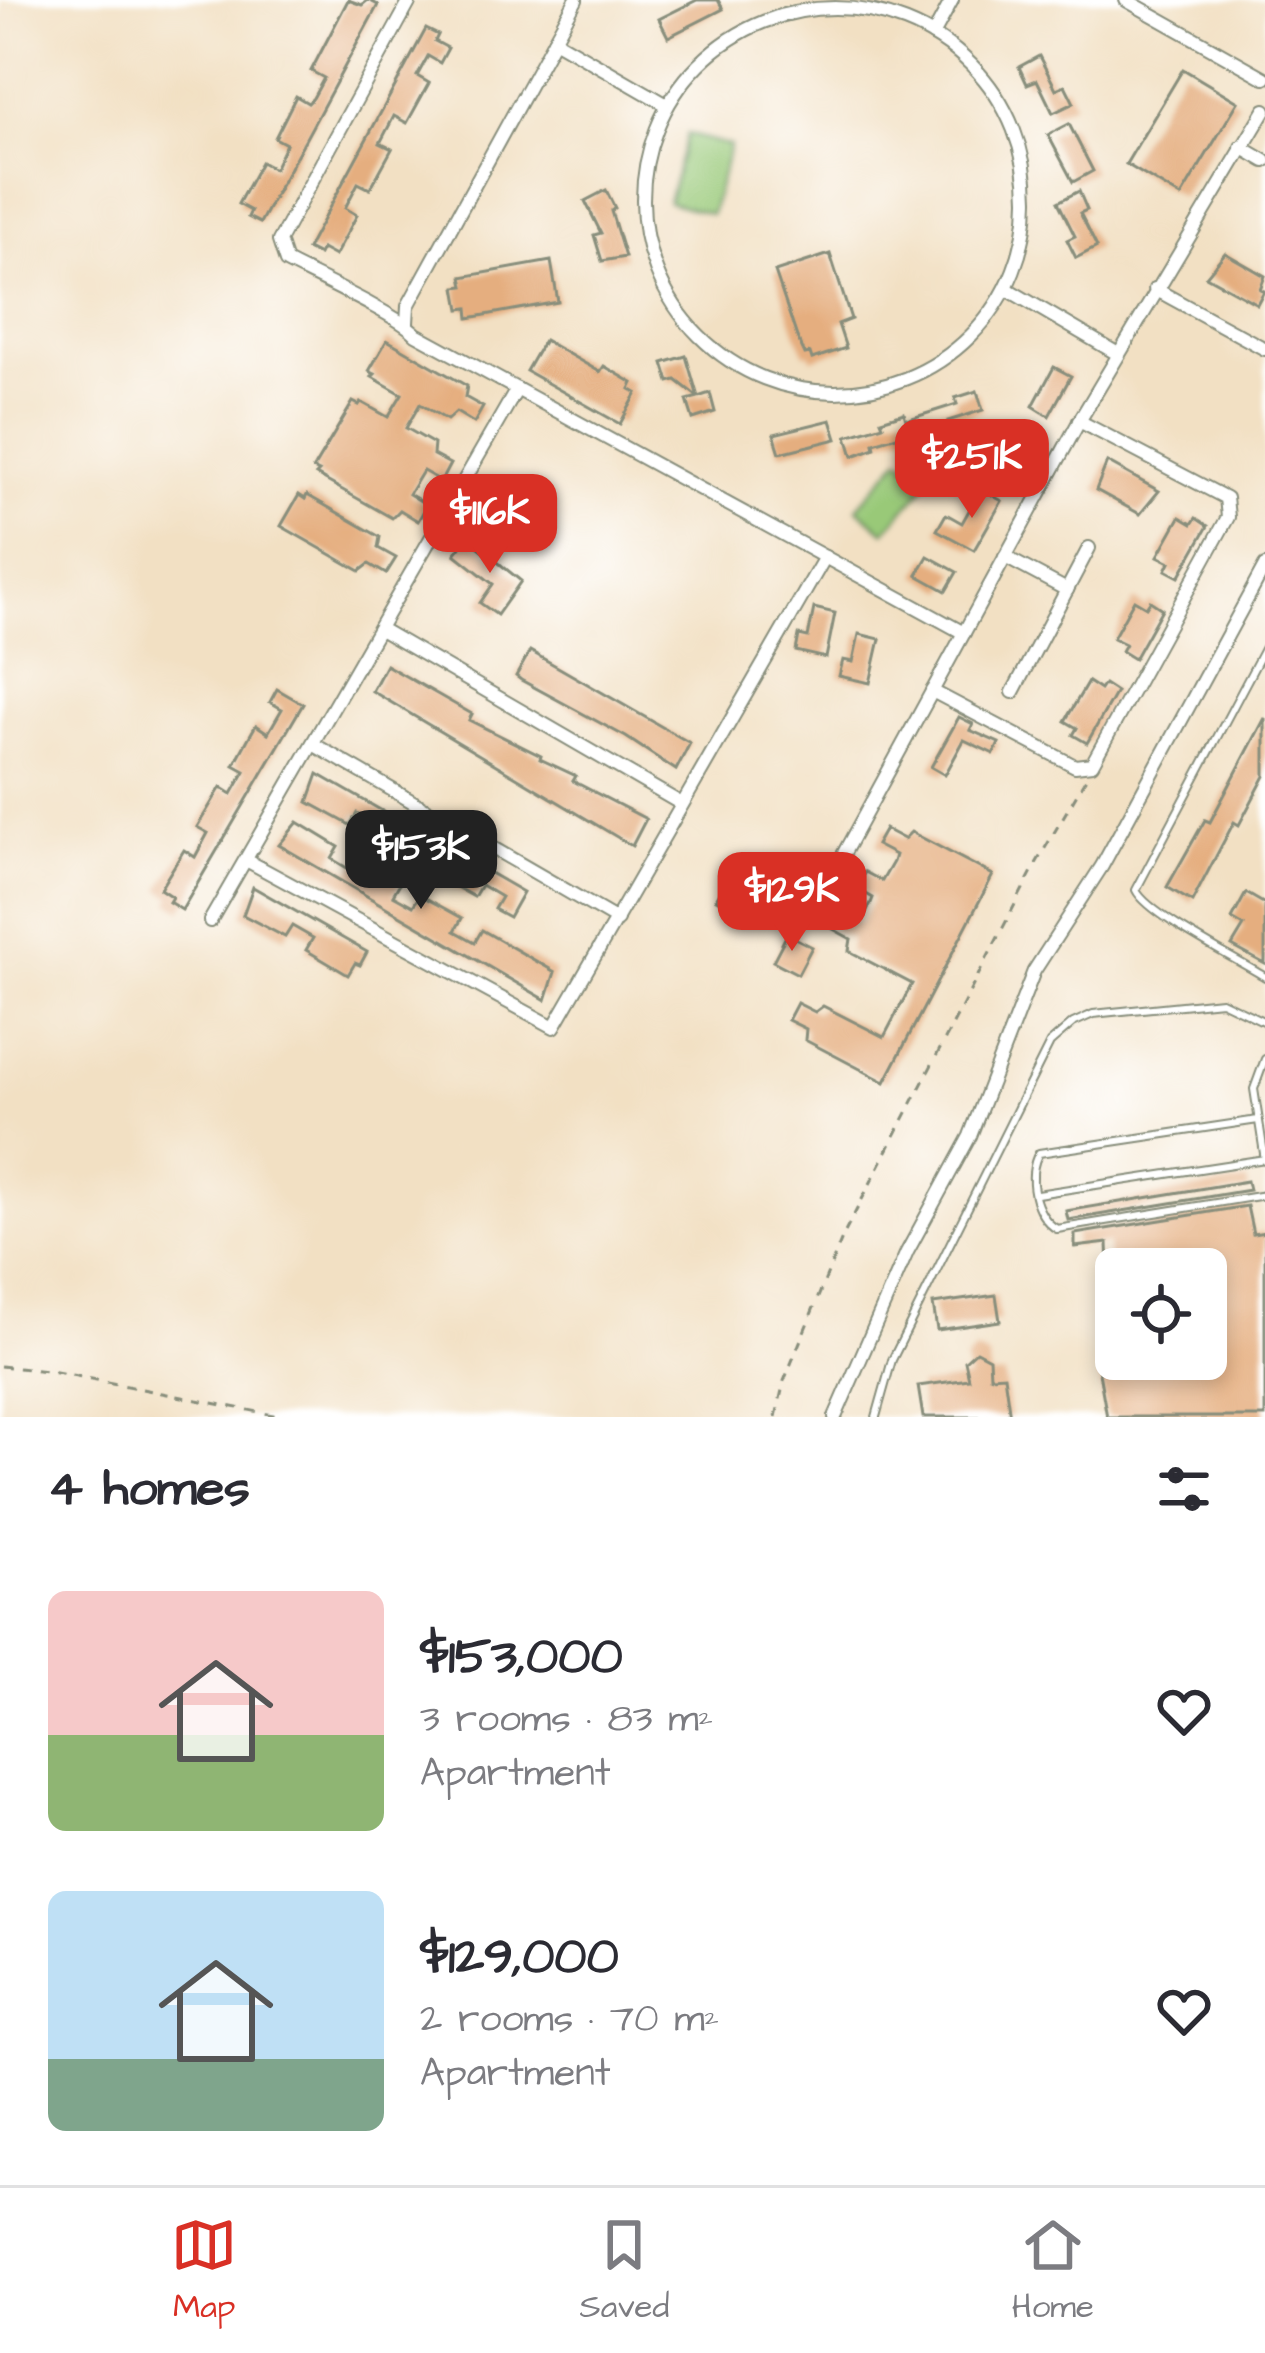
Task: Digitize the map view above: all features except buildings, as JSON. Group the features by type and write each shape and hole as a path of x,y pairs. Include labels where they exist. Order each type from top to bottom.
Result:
{"street":[{"path":"407,323 408,306 576,0"},
{"path":"933,34 952,0"},
{"path":"1126,0 1265,78"},
{"path":"409,3 279,241 286,262 407,323 416,334 964,633"},
{"path":"823,8 861,10 933,34 967,59 994,91 1014,127 1025,167 1025,230 1006,289 982,325 950,355 912,377 870,390 826,393 783,386 742,370 706,345 676,312 656,274 643,232 641,188 649,145 667,105 689,74 717,48 785,14 823,8"},
{"path":"554,40 667,105"},
{"path":"814,908 1079,421 1265,110"},
{"path":"1241,147 1265,161"},
{"path":"1006,289 1118,354"},
{"path":"1155,290 1265,349"},
{"path":"210,921 517,389"},
{"path":"932,691 1075,766 1086,766 1096,759 1228,517 1226,498 1079,421"},
{"path":"1013,692 1088,548"},
{"path":"246,860 554,1027 825,557"},
{"path":"1005,557 1066,590"},
{"path":"836,1417 907,1252 970,1136 1034,971 1102,866 1265,566"},
{"path":"380,628 680,803"},
{"path":"314,744 617,920"}],"lane":[{"path":"1265,647 1136,890 1141,900 1162,915 1265,977"},
{"path":"876,1417 892,1360 1050,1043 1073,1023 1093,1014 1220,1001 1265,1022"},
{"path":"1036,1194 1265,1160 1254,1089 1265,1059"},
{"path":"1258,1120 1039,1153 1033,1164 1044,1220 1057,1229 1265,1195"}],"path":[{"path":"776,1417 784,1382 843,1236 1036,862 1096,759"},
{"path":"0,1366 56,1372 284,1417"}],"green space":[{"path":"687,134 730,146 711,214 668,202"},
{"path":"900,458 928,482 885,532 857,508"}]}
